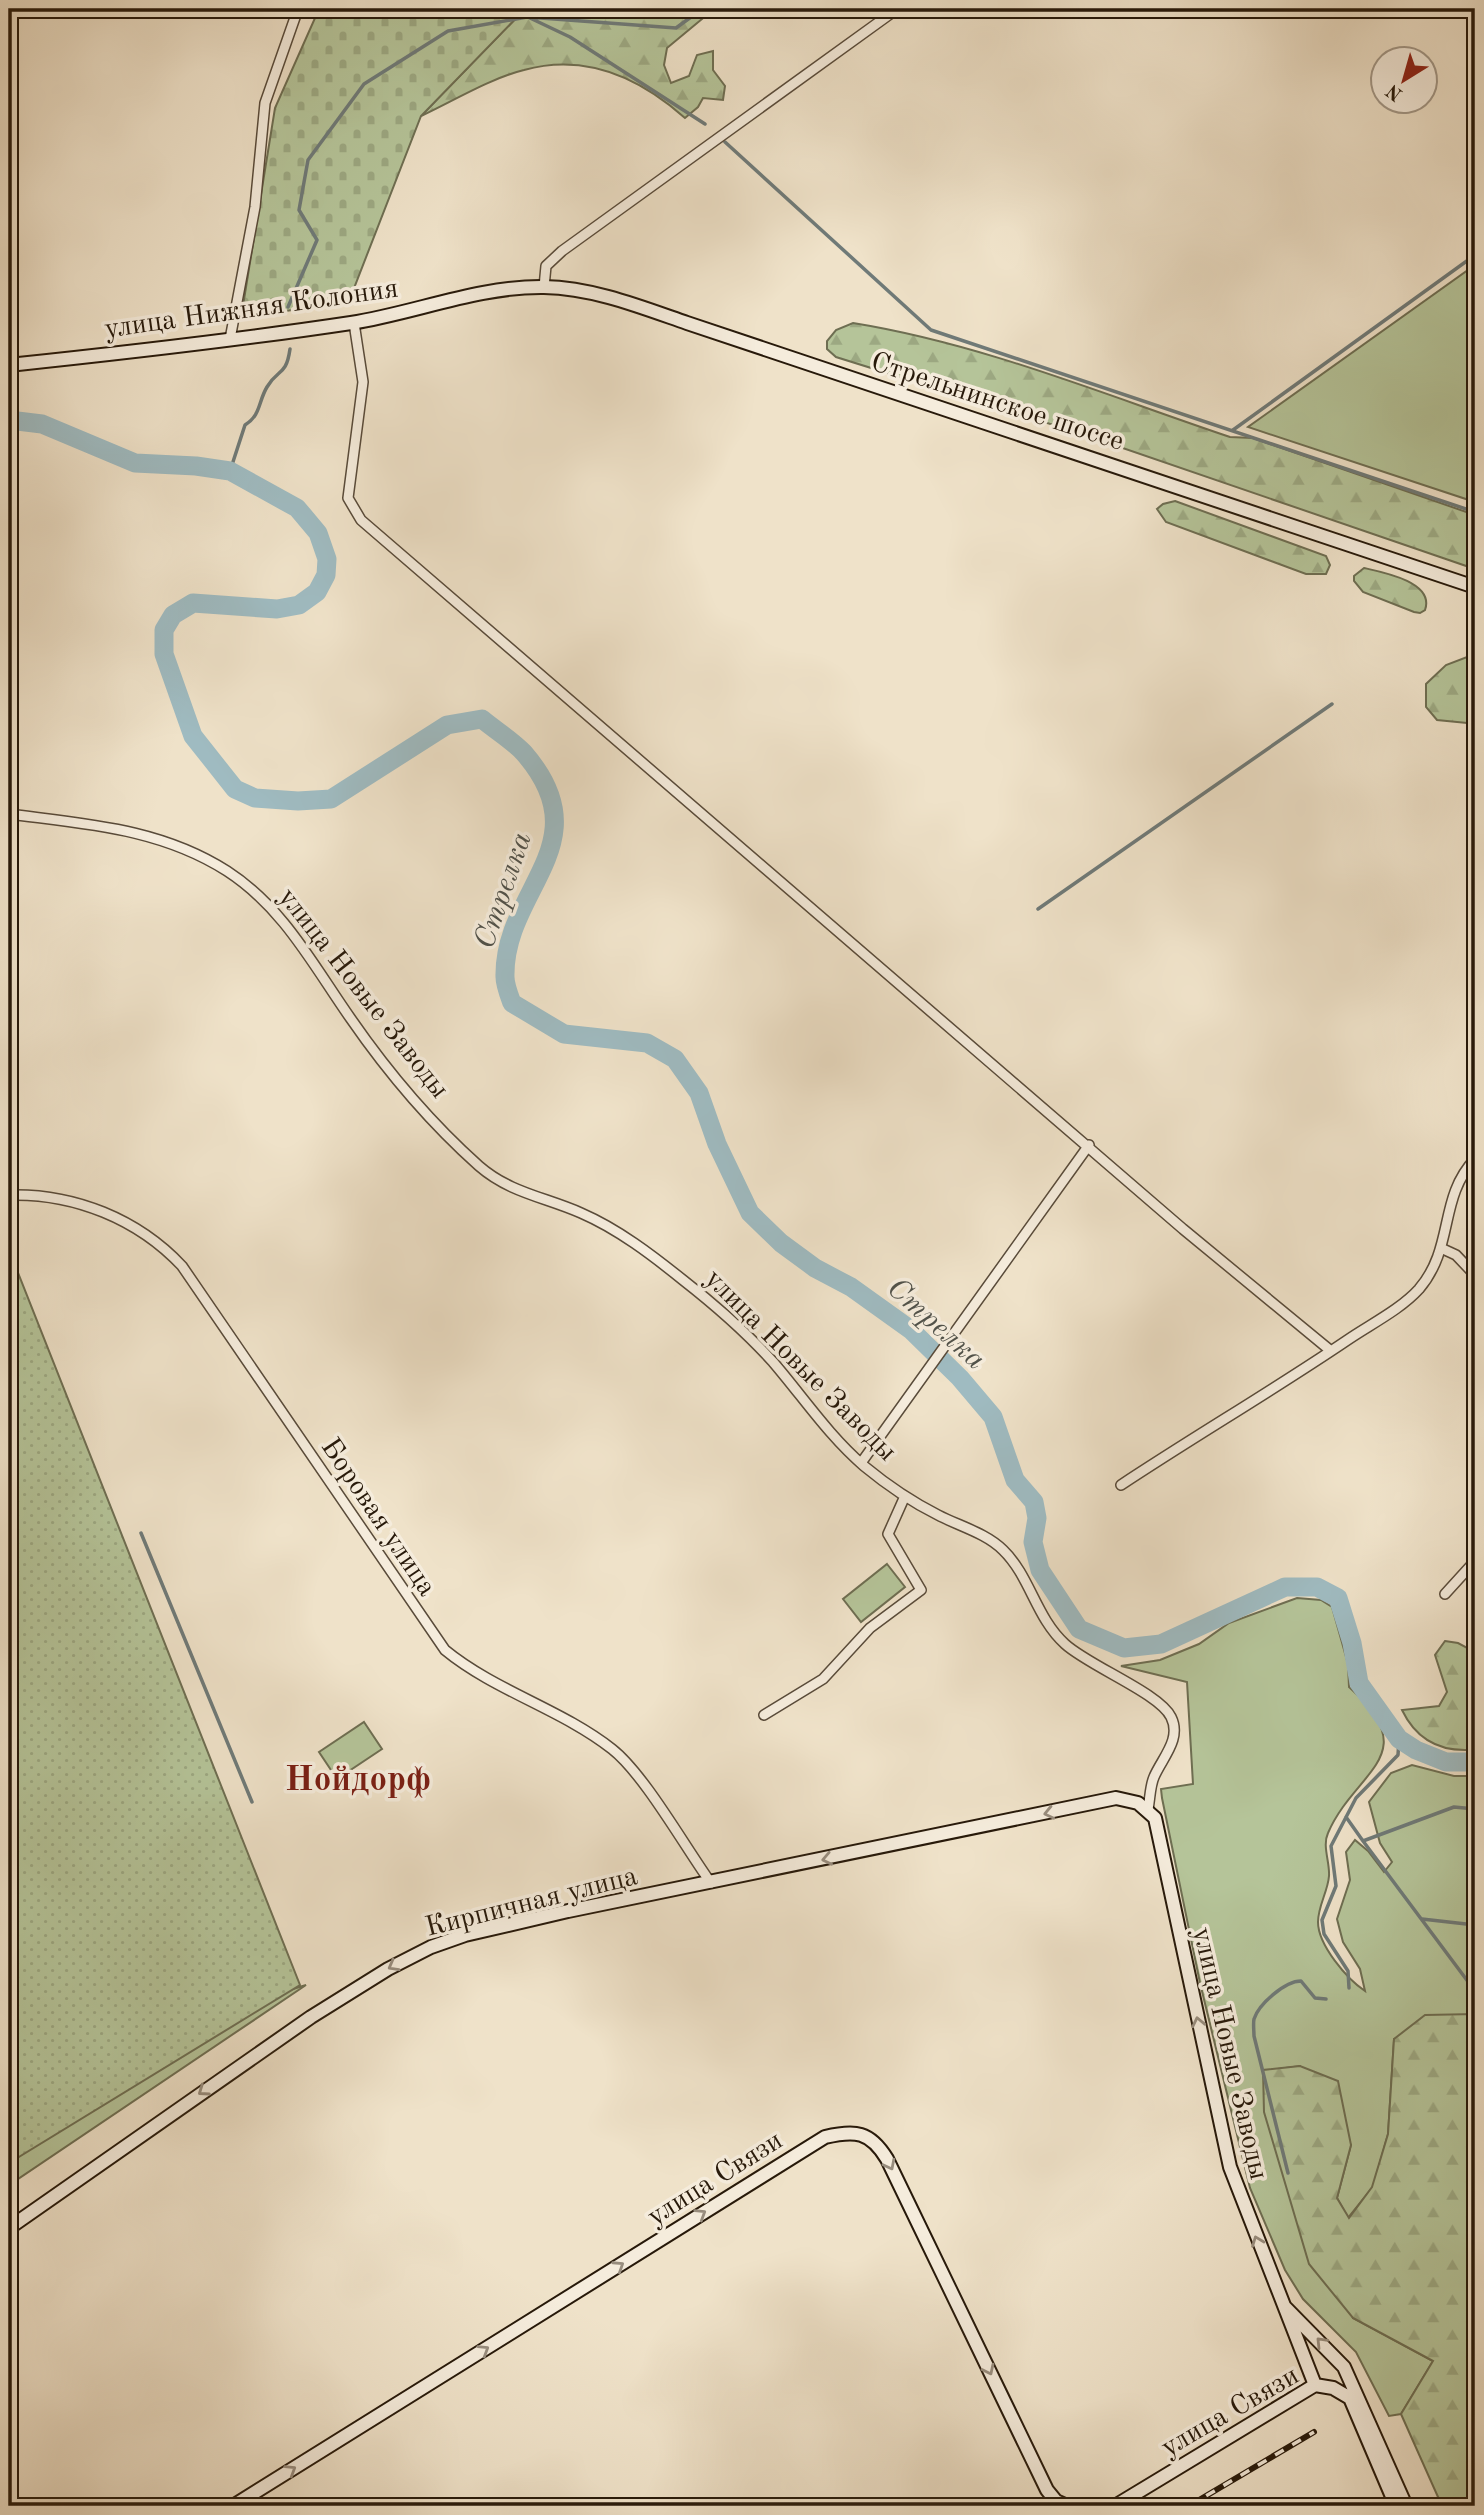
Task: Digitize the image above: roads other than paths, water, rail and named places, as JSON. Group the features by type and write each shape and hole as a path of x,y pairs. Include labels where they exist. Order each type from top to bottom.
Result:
{"street":[{"path":"230,339 255,207 265,103 298,9"},
{"path":"544,287 545,266 562,251 897,9"},
{"name":"Стрельнинское шоссе","path":"499,291 544,287 611,297 1475,587"},
{"name":"улица Нижняя Колония","path":"9,365 354,323 499,291"},
{"path":"354,323 363,382 348,498 361,520 1089,1145 1183,1229 1331,1351"},
{"name":"улица Новые Заводы","path":"9,814 131,830 155,836 226,870 252,889 292,930 352,1020 452,1140 502,1184 522,1194 583,1213 615,1231 684,1281 743,1331 861,1463 905,1496 998,1545 1013,1562 1048,1626 1063,1643 1090,1664 1138,1690 1167,1712 1174,1728 1172,1744 1153,1778 1143,1806 1157,1825 1220,2134 1237,2191 1315,2385"},
{"path":"861,1463 1089,1145"},
{"path":"1121,1485 1331,1351 1417,1292 1434,1271 1443,1249 1451,1201 1459,1181 1475,1159"},
{"name":"Боровая улица","path":"10,1194 93,1207 137,1228 171,1254 446,1650 478,1674 583,1731 617,1753 711,1883"},
{"path":"1443,1249 1456,1255 1475,1275"},
{"path":"764,1715 823,1679 870,1628 921,1590 888,1534 905,1496"},
{"path":"1445,1594 1475,1561"},
{"name":"Кирпичная улица","path":"9,2228 311,2017 415,1954 466,1935 1116,1798 1143,1806"},
{"name":"улица Связи","path":"233,2506 825,2137 851,2131 865,2136 880,2147 887,2159 1047,2490 1056,2501 1067,2506"},
{"name":"улица Новые Заводы","path":"1282,2305 1344,2367 1406,2506"},
{"name":"улица Связи","path":"1115,2506 1315,2385 1333,2388 1350,2398 1396,2506"}],"waterway":[{"path":"288,307 317,240 299,210 308,160 364,84 448,31 527,17 676,28 702,9"},
{"path":"530,18 570,37 705,124"},
{"path":"725,142 931,330 1475,512"},
{"path":"1233,430 1475,255"},
{"path":"230,471 245,425 257,413 271,381 284,368 290,349"},
{"name":"Стрелка","path":"9,420 42,424 135,463 196,466 230,471 297,508 318,533 327,559 326,575 317,592 299,605 277,609 193,603 173,615 164,630 164,654 193,736 235,789 255,798 298,801 331,799 447,725 482,719 524,753 546,785 554,814 552,841 508,946 505,980 512,1003 564,1034 647,1043 675,1059 699,1093 717,1144 750,1213 781,1243 815,1268 851,1287 911,1330 960,1378 993,1417 1015,1480 1034,1502 1037,1518 1033,1542 1040,1570 1079,1629 1124,1648 1161,1644 1285,1587 1317,1587 1338,1598 1352,1643 1359,1683 1399,1739 1416,1750 1446,1762 1475,1762"},
{"path":"1038,909 1332,704"},
{"path":"141,1533 252,1802"},
{"path":"1349,1988 1348,1971 1324,1934 1322,1920 1336,1886 1331,1846 1356,1798 1398,1755 1399,1739"},
{"path":"1346,1817 1363,1841 1454,1807 1475,1809"},
{"path":"1363,1841 1472,1987"},
{"path":"1422,1919 1475,1925"},
{"path":"1288,2173 1254,2036 1254,2019 1273,1994 1295,1982 1301,1981 1315,1998 1326,1999"}],"railway":[{"path":"1189,2506 1314,2432"}],"district":[{"name":"Нойдорф","path":"358,1778"}]}
